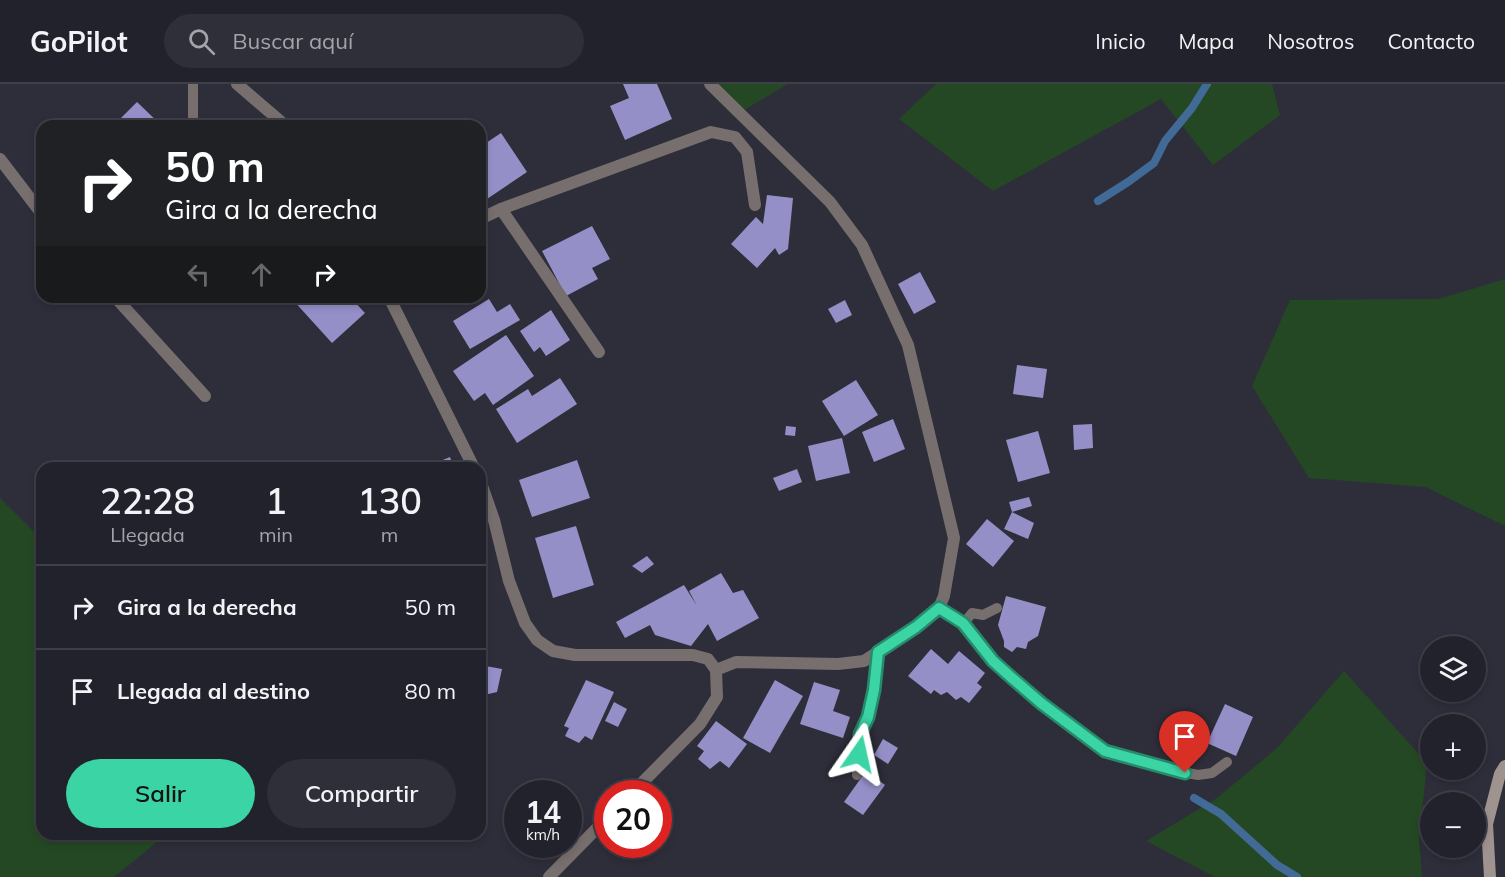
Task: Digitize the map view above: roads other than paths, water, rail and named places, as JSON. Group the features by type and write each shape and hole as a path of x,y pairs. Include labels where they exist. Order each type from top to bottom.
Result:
{"street":[{"path":"237,84 279,120"},
{"path":"710,84 830,202 862,245 908,345 954,538 944,596 939,608 916,627 864,661 838,664 736,662 716,670"},
{"path":"486,216 711,132 735,137 747,152 755,205"},
{"path":"0,159 36,206"},
{"path":"501,209 599,352"},
{"path":"120,303 205,396"},
{"path":"392,303 471,462"},
{"path":"486,497 509,581 525,623 537,640 553,651 575,655 693,655 708,659 716,670 717,697 700,724 645,780"},
{"path":"1490,877 1487,824 1500,774 1505,766"},
{"path":"549,877 594,832"}],"lane":[{"path":"193,84 193,120"},
{"path":"939,608 963,623 993,661 1041,703 1105,751 1167,769 1198,775 1212,773 1227,762"},
{"path":"963,623 972,613 983,615 997,608"},
{"path":"857,775 860,734 868,717 874,690 878,652"}],"waterway":[{"path":"1098,201 1154,163 1165,141 1192,108 1207,84"},
{"path":"1194,798 1221,814 1277,865 1297,877"}]}
